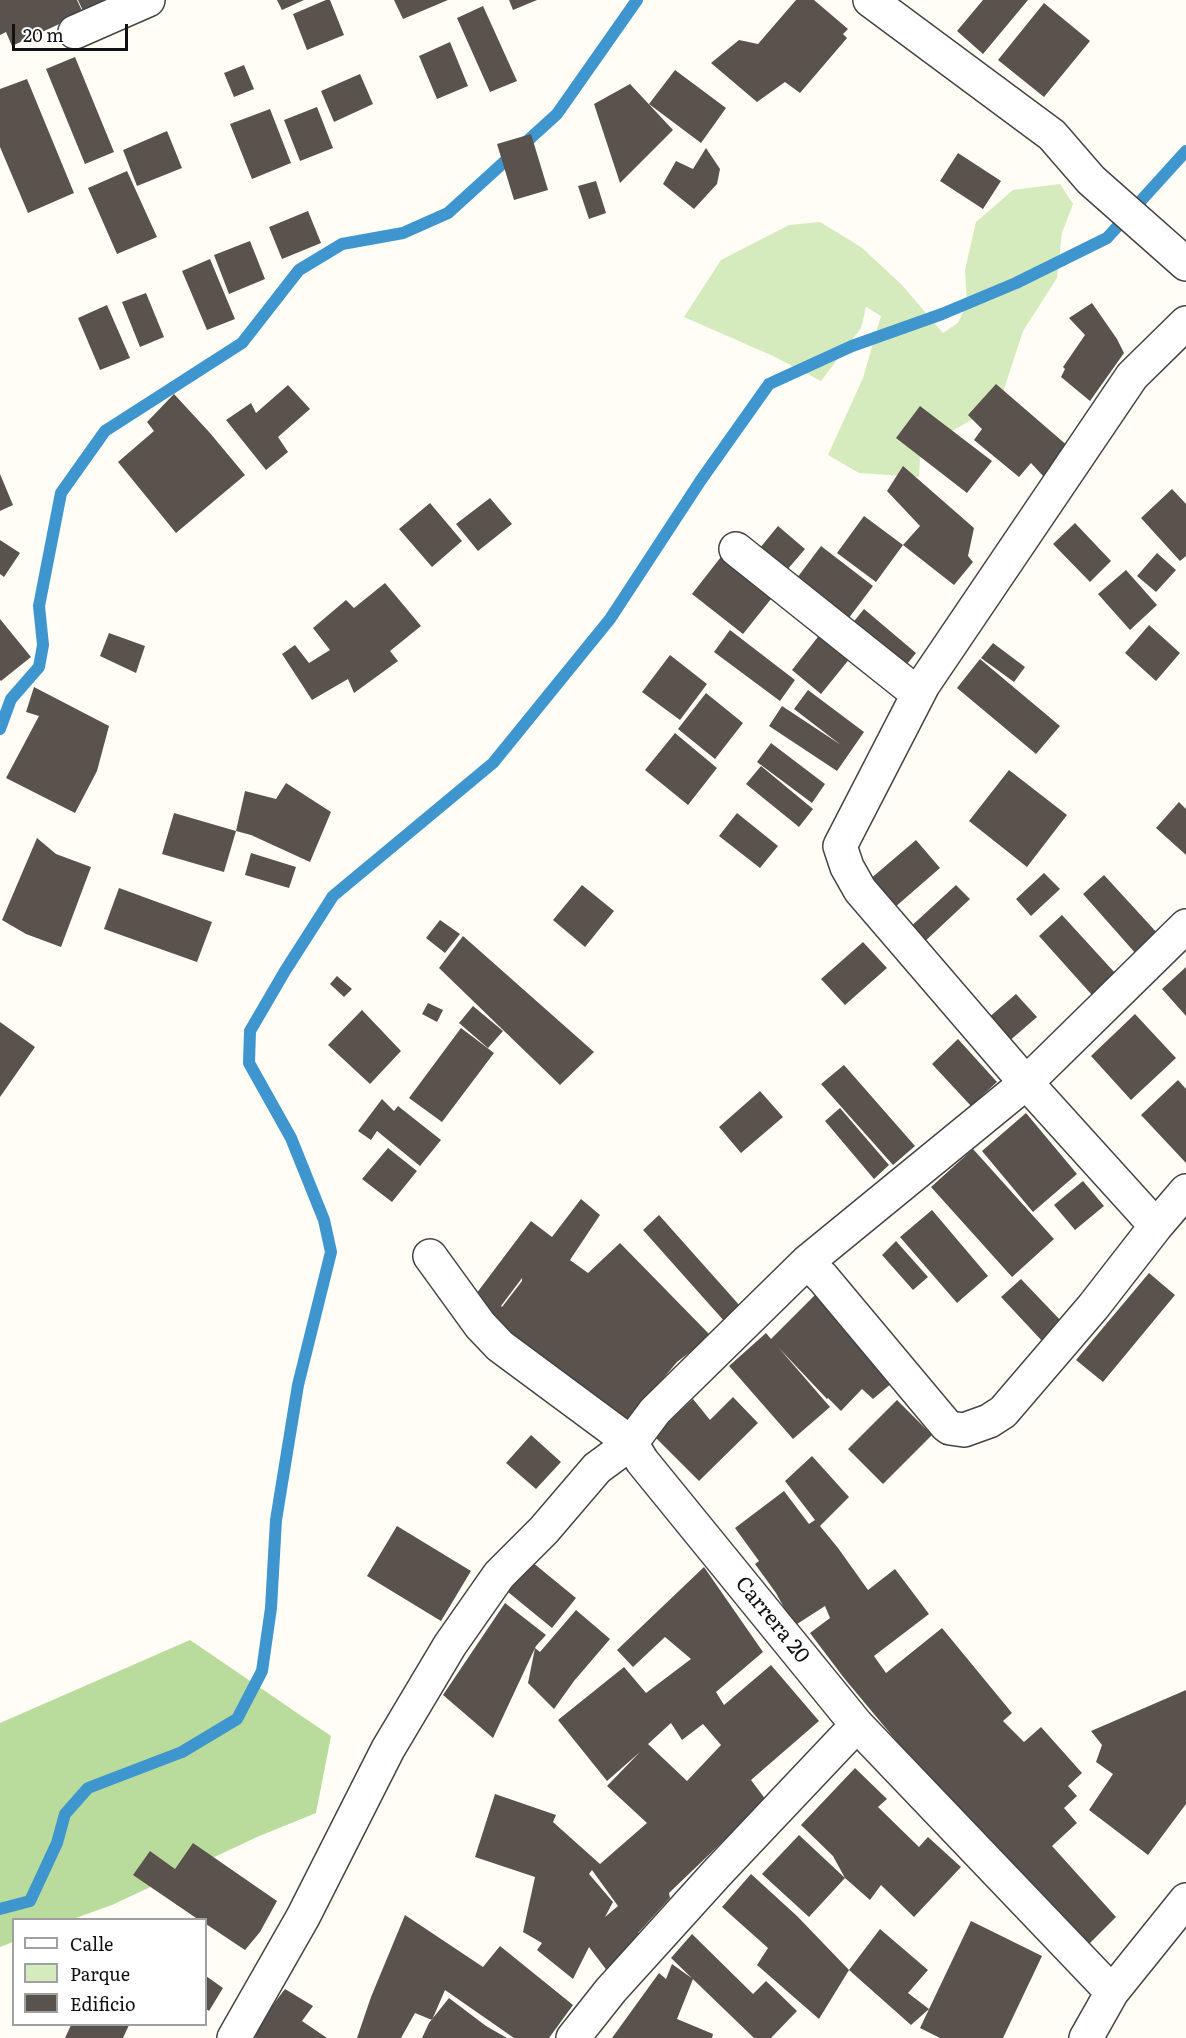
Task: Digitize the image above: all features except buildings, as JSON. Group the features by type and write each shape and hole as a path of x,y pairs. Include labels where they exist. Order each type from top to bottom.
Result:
{"street":[{"path":"75,32 148,0"},
{"path":"870,0 1052,135 1091,180 1186,264"},
{"path":"1156,1226 860,890 847,867 840,846 918,694 1014,548 1132,376 1186,323"},
{"path":"736,549 918,694"},
{"path":"234,2038 303,1917 388,1749 450,1645 504,1569 544,1530 597,1468 631,1443 655,1411 807,1262 1027,1082 1186,926"},
{"path":"807,1262 946,1425 950,1428 964,1430 1003,1412 1093,1307 1186,1191"},
{"name":"Carrera 20","path":"430,1256 480,1325 500,1346 631,1443 642,1461 857,1725 1112,1992"},
{"path":"573,2038 611,1990 717,1873 857,1725"},
{"path":"1086,2038 1112,1992 1186,1900"}],"green space":[{"path":"1060,184 1073,204 1062,233 1057,278 1023,331 1003,392 994,407 952,431 920,457 919,477 859,473 828,455 863,378 881,316 866,307 861,328 821,381 773,356 684,317 721,260 789,225 820,222 861,247 902,285 943,333 958,323 967,303 965,270 976,222 1013,190"},
{"path":"190,1640 331,1736 316,1813 257,1837 112,1905 76,1918 12,1918 12,1942 0,1947 0,1723"}],"waterway":[{"path":"0,729 11,699 39,667 43,645 39,606 61,493 105,431 242,343 299,270 342,244 403,233 448,213 557,114 637,0"},
{"path":"0,1909 30,1901 57,1843 65,1814 88,1788 182,1752 237,1719 262,1671 271,1608 276,1520 298,1385 331,1252 324,1220 291,1138 249,1063 250,1031 333,896 493,763 610,619 701,480 769,384 852,346 942,314 1016,283 1107,238 1186,151"}]}
